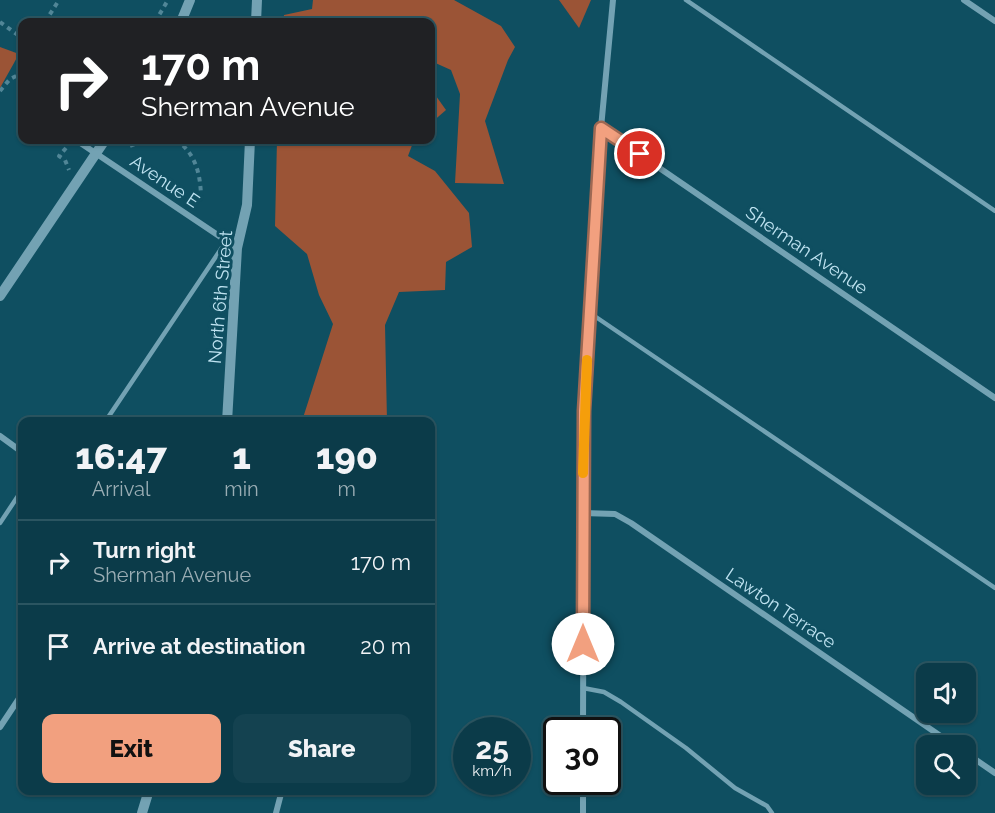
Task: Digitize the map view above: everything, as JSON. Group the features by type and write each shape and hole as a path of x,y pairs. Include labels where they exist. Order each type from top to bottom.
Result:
{"street":[{"path":"183,18 190,0"},
{"path":"256,0 256,18"},
{"path":"583,717 584,411 601,128 613,0"},
{"path":"964,0 995,21"},
{"name":"Sherman Avenue","path":"601,128 995,398"},
{"name":"Avenue E","path":"82,144 237,248"},
{"path":"0,296 102,144"},
{"name":"North 6th Street","path":"227,417 237,248 247,205 250,144"},
{"path":"0,436 18,449"},
{"name":"Lawton Terrace","path":"583,513 615,514 631,523 940,735"},
{"path":"0,728 18,700"},
{"path":"976,760 995,773"},
{"path":"142,813 147,795"},
{"path":"276,813 281,795"},
{"path":"583,795 583,813"}],"lane":[{"path":"686,0 995,211"},
{"path":"108,417 227,240"},
{"path":"590,313 995,588"},
{"path":"0,523 18,496"},
{"path":"583,688 604,692 621,702 686,748 735,788 767,806 772,813"}],"path":[{"path":"48,18 59,0"},
{"path":"157,18 168,0"},
{"path":"0,22 18,35"},
{"path":"0,91 10,79 18,76"},
{"path":"130,146 135,144"},
{"path":"181,144 194,160 200,177 201,195"},
{"path":"65,149 59,156 65,160"}],"shaded area":[{"path":"313,0 454,0 501,26 515,47 485,121 504,184 455,183 460,94 451,70 435,63 435,18 284,18 284,15 312,9"},
{"path":"559,0 591,0 579,28"},
{"path":"0,47 18,54 18,56 0,88"},
{"path":"435,95 446,110 435,120"},
{"path":"277,144 412,144 408,156 435,171 469,213 472,247 446,262 445,290 399,292 385,325 387,417 303,417 333,324 319,295 307,254 275,226"}],"slow traffic":[{"path":"583,473 587,360"}],"route":[{"path":"583,644 584,411 601,128 640,154"}]}
